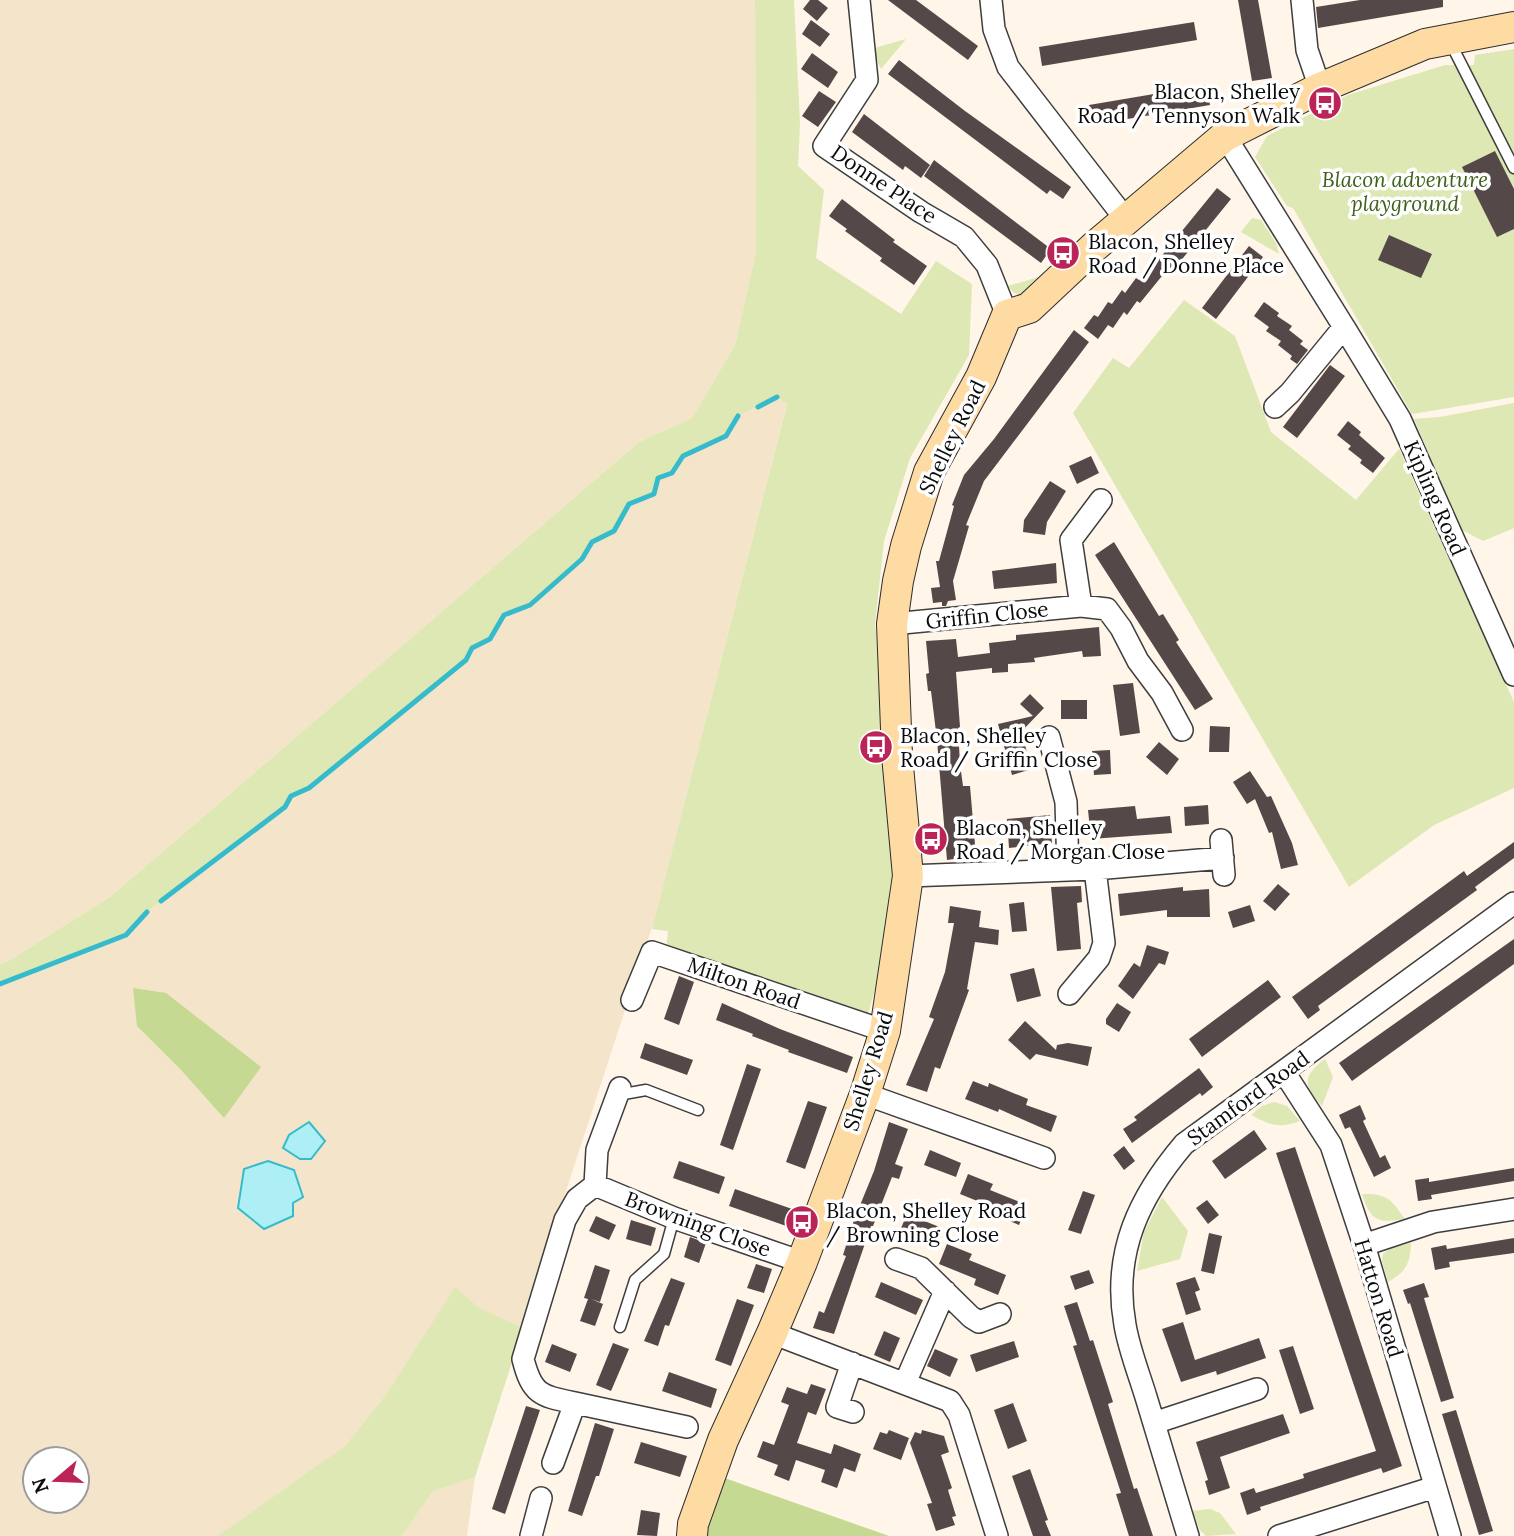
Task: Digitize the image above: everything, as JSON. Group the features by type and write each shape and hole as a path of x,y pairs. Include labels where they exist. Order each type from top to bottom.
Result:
{"street":[{"name":"Donne Place","path":"859,0 867,80 824,146 921,212 964,237 987,265 1007,315"},
{"path":"991,0 994,29 1009,66 1127,220"},
{"path":"1302,0 1307,50 1320,88"},
{"path":"1007,315 1029,308 1094,247 1225,136 1320,88 1425,44 1514,26"},
{"name":"Kipling Road","path":"1225,136 1400,419 1514,675"},
{"name":"Shelley Road","path":"692,1536 693,1524 723,1440 802,1262 865,1094 885,1031 908,876 897,755 892,624 906,546 929,472 981,377 1007,315"},
{"path":"1275,407 1290,393 1344,327"},
{"path":"1082,606 1071,540 1100,510"},
{"name":"Griffin Close","path":"892,624 1082,606 1107,609 1121,628 1138,661 1162,693 1172,725"},
{"path":"1058,747 1066,802 1068,870"},
{"path":"908,876 1095,869 1223,858"},
{"path":"1071,995 1099,958 1104,943 1095,869"},
{"name":"Stamford Road","path":"1188,1536 1125,1326 1121,1286 1127,1245 1141,1203 1160,1172 1184,1144 1514,903"},
{"name":"Milton Road","path":"632,1000 652,952 885,1031"},
{"name":"Hatton Road","path":"1284,1072 1331,1145 1364,1245 1450,1536"},
{"path":"619,1091 597,1150 595,1185 577,1199 565,1220 523,1359 528,1379 544,1397 687,1427"},
{"path":"865,1094 1016,1159 1044,1158"},
{"name":"Browning Close","path":"595,1185 674,1218 802,1262"},
{"path":"1364,1245 1433,1222 1514,1209"},
{"path":"896,1259 921,1268 971,1317 979,1321 1000,1314"},
{"path":"905,1383 945,1291"},
{"path":"772,1333 950,1401 959,1415 990,1534"},
{"path":"841,1413 852,1363"},
{"path":"1154,1423 1257,1389"},
{"path":"553,1463 575,1403"},
{"path":"1279,1536 1435,1487"},
{"path":"531,1536 541,1498"}],"lane":[{"path":"1448,39 1514,168"},
{"path":"619,1091 646,1090 698,1111"},
{"path":"620,1327 635,1280 664,1254 674,1218"}],"shaded area":[{"path":"0,0 755,0 756,252 735,345 692,418 639,442 110,897 0,964"},
{"path":"777,397 787,403 655,918 499,1397 475,1477 467,1536 0,1536 0,984 126,935 147,912 204,870 291,796 309,788 466,660 472,648 490,639 504,615 530,605 582,559 592,542 614,531 629,504 654,494 658,478 672,473 683,456 726,436 737,417"}],"green space":[{"path":"755,0 794,0 800,123 798,166 824,190 816,258 901,314 936,261 972,284 969,355 910,458 884,541 875,624 900,876 886,951 867,1017 666,950 668,931 652,929 787,404 777,397 737,417 726,436 683,456 672,473 658,478 654,494 629,504 614,531 592,542 582,559 530,605 504,615 490,639 472,648 466,660 309,788 291,796 285,807 147,912 126,935 0,984 0,964 110,897 639,442 692,418 735,345 756,252"},
{"path":"906,39 881,69 871,49"},
{"name":"Blacon adventure playground","path":"1514,49 1514,397 1412,414 1293,208 1287,206 1255,157 1267,136 1348,95 1445,65 1474,65 1475,55"},
{"path":"1252,218 1261,220 1276,243 1279,254 1241,232"},
{"path":"1052,273 1023,295 1014,293 1008,286"},
{"path":"1184,300 1235,336 1271,432 1356,500 1399,449 1514,702 1514,788 1434,825 1349,887 1073,413 1113,358 1129,368"},
{"path":"1514,403 1514,528 1483,541 1462,530 1414,419 1440,417"},
{"path":"133,988 166,993 261,1067 224,1118 137,1026"},
{"path":"1325,1059 1333,1077 1322,1106 1311,1093 1308,1082 1312,1071"},
{"path":"1274,1102 1287,1106 1300,1121 1275,1125 1251,1115 1262,1106"},
{"path":"1362,1194 1383,1196 1405,1219 1388,1221 1377,1218 1372,1215"},
{"path":"1162,1197 1188,1231 1180,1259 1137,1271 1144,1232"},
{"path":"1411,1243 1406,1267 1388,1282 1382,1261 1383,1254 1391,1248"},
{"path":"455,1287 479,1308 523,1328 475,1477 433,1491 401,1536 218,1536 345,1446 386,1395"},
{"path":"719,1476 889,1536 701,1536"},
{"path":"1210,1509 1220,1513 1236,1534 1206,1536 1200,1530 1192,1511"}],"water":[{"path":"309,1122 325,1141 311,1159 300,1159 283,1148 289,1135"},
{"path":"268,1161 294,1170 303,1197 293,1203 293,1216 264,1229 238,1208 244,1169"}],"building":[{"path":"810,0 818,0 828,8 817,21 803,9"},
{"path":"888,0 916,0 978,46 968,60"},
{"path":"1238,0 1258,0 1272,78 1252,81"},
{"path":"1360,0 1443,0 1443,7 1318,28 1316,7"},
{"path":"811,20 830,34 820,47 802,34"},
{"path":"1194,22 1197,40 1042,66 1039,47"},
{"path":"812,53 838,72 828,88 801,69"},
{"path":"899,60 1071,187 1063,199 1050,190 1047,194 888,74"},
{"path":"1207,85 1210,105 1092,125 1089,105"},
{"path":"819,91 836,102 818,127 802,116"},
{"path":"864,114 930,165 921,178 905,166 903,170 852,132"},
{"path":"1495,151 1514,189 1514,229 1497,237 1462,167"},
{"path":"934,160 1051,249 1041,263 924,176"},
{"path":"1217,188 1231,199 1170,274 1166,271 1140,303 1137,301 1127,315 1124,312 1113,328 1108,325 1098,339 1084,328 1094,315 1098,317 1108,302 1112,304 1122,290 1125,293 1136,278 1139,280 1149,267 1151,269"},
{"path":"842,199 895,240 893,242 927,266 914,285 880,261 882,258 829,216"},
{"path":"1389,235 1432,254 1421,278 1378,260"},
{"path":"1249,246 1263,257 1216,319 1202,308"},
{"path":"1264,302 1279,313 1277,316 1292,326 1289,330 1303,341 1300,344 1308,350 1297,364 1290,359 1292,356 1278,345 1281,341 1266,331 1269,327 1254,316"},
{"path":"1074,330 1089,342 984,481 966,525 969,526 953,581 956,600 948,601 946,606 942,606 942,602 933,603 931,588 940,587 936,561 939,561 954,506 952,505 964,475 994,439"},
{"path":"1330,365 1345,376 1297,438 1283,427"},
{"path":"1348,421 1361,432 1359,435 1385,458 1373,473 1348,449 1351,446 1337,435"},
{"path":"1091,456 1099,473 1077,484 1069,466"},
{"path":"1050,481 1066,491 1047,522 1045,535 1023,532 1024,520"},
{"path":"1114,542 1159,616 1163,614 1179,640 1176,642 1213,699 1195,710 1095,555"},
{"path":"1056,563 1057,583 994,589 992,571"},
{"path":"1099,627 1101,656 1083,657 1082,651 1034,658 1035,662 1008,664 1008,672 992,673 992,668 956,672 960,764 963,786 970,786 976,856 947,860 937,740 931,691 928,691 926,674 929,673 926,641 956,639 958,657 990,653 989,643 1016,640 1016,635"},
{"path":"1133,683 1140,733 1120,736 1113,685"},
{"path":"1030,694 1044,708 1021,732 1032,769 1012,775 998,724 1033,716 1020,704"},
{"path":"1061,700 1087,700 1087,719 1061,719"},
{"path":"1210,726 1230,727 1229,752 1209,752"},
{"path":"1159,742 1179,759 1167,775 1146,757"},
{"path":"1110,750 1111,774 1094,775 1092,751"},
{"path":"1250,771 1267,797 1271,796 1292,843 1298,865 1281,869 1272,832 1269,833 1255,799 1247,804 1233,782"},
{"path":"1208,805 1209,824 1185,826 1184,807"},
{"path":"1135,806 1137,819 1170,816 1172,833 1091,839 1088,810"},
{"path":"1050,815 1052,843 1009,848 1007,819"},
{"path":"1514,842 1514,858 1475,887 1477,890 1318,1006 1320,1010 1308,1019 1292,997 1464,871 1467,876"},
{"path":"1278,884 1290,894 1275,911 1263,901"},
{"path":"1081,886 1082,902 1077,903 1081,949 1057,951 1051,887"},
{"path":"1183,887 1183,891 1209,889 1210,917 1167,917 1167,910 1120,916 1118,894"},
{"path":"1024,902 1027,931 1012,932 1009,904"},
{"path":"1250,905 1255,921 1233,928 1228,912"},
{"path":"950,906 981,911 979,927 999,930 998,945 975,942 967,989 969,990 940,1069 935,1067 927,1092 906,1085 934,1019 929,1017 945,972 954,923 948,923"},
{"path":"1514,939 1514,964 1352,1081 1339,1063"},
{"path":"1147,945 1169,952 1165,965 1159,963 1133,999 1118,986 1134,963 1140,967"},
{"path":"1034,968 1041,996 1017,1002 1010,974"},
{"path":"679,976 694,982 679,1025 664,1019"},
{"path":"1268,980 1281,997 1202,1057 1189,1039"},
{"path":"722,1003 853,1057 847,1073 788,1052 789,1050 716,1020"},
{"path":"1117,1003 1131,1012 1119,1032 1106,1024 1106,1019"},
{"path":"1025,1021 1056,1050 1057,1045 1068,1043 1092,1047 1088,1066 1036,1054 1030,1060 1008,1040"},
{"path":"645,1043 693,1060 687,1075 640,1058"},
{"path":"747,1064 761,1069 733,1150 720,1145"},
{"path":"1199,1068 1213,1087 1202,1096 1200,1093 1132,1143 1123,1129 1137,1120 1134,1117"},
{"path":"973,1081 988,1087 989,1083 1028,1099 1026,1105 1057,1116 1051,1132 999,1109 998,1112 965,1099"},
{"path":"808,1101 827,1107 805,1169 786,1162"},
{"path":"1360,1105 1366,1119 1363,1121 1380,1158 1385,1155 1391,1168 1374,1177 1350,1127 1345,1129 1339,1115"},
{"path":"889,1122 908,1129 895,1164 903,1167 899,1179 892,1177 871,1226 834,1334 813,1328 819,1311 824,1313 846,1256 843,1255 854,1220 874,1171"},
{"path":"1254,1130 1267,1149 1225,1179 1212,1161"},
{"path":"1124,1146 1135,1161 1124,1170 1113,1155"},
{"path":"1295,1147 1402,1466 1383,1473 1381,1468 1260,1507 1261,1510 1247,1515 1240,1493 1254,1488 1256,1493 1304,1478 1303,1474 1376,1451 1276,1153"},
{"path":"930,1150 961,1163 956,1177 924,1165"},
{"path":"679,1161 725,1177 719,1194 673,1178"},
{"path":"1514,1168 1514,1181 1431,1195 1432,1199 1418,1201 1415,1180 1429,1178 1429,1182"},
{"path":"968,1174 993,1184 990,1190 1027,1205 1019,1225 995,1215 997,1209 960,1194"},
{"path":"735,1189 795,1210 789,1227 729,1206"},
{"path":"1083,1191 1095,1195 1081,1234 1068,1230"},
{"path":"1207,1200 1219,1215 1208,1224 1196,1208"},
{"path":"907,1214 942,1228 934,1247 899,1233"},
{"path":"596,1216 616,1225 609,1240 589,1231"},
{"path":"631,1220 656,1228 651,1246 626,1239"},
{"path":"1209,1233 1222,1236 1214,1274 1201,1271"},
{"path":"690,1237 706,1243 699,1263 684,1257"},
{"path":"1514,1238 1514,1253 1449,1262 1450,1267 1435,1270 1431,1248 1446,1245 1447,1249"},
{"path":"947,1244 972,1254 969,1260 1006,1275 998,1295 974,1285 976,1279 939,1264"},
{"path":"756,1264 772,1269 764,1293 747,1288"},
{"path":"595,1265 610,1270 600,1302 591,1299 603,1304 595,1326 580,1321"},
{"path":"1089,1270 1094,1283 1075,1290 1070,1276"},
{"path":"1195,1277 1200,1290 1195,1292 1201,1310 1186,1315 1176,1283"},
{"path":"671,1278 685,1283 669,1326 665,1325 658,1346 644,1341"},
{"path":"881,1282 923,1300 916,1315 875,1297"},
{"path":"1424,1283 1429,1297 1424,1298 1454,1398 1441,1402 1410,1303 1408,1304 1403,1290"},
{"path":"737,1299 754,1305 731,1366 715,1360"},
{"path":"1077,1302 1090,1341 1093,1340 1113,1402 1108,1404 1134,1489 1137,1488 1153,1536 1129,1536 1116,1494 1121,1493 1073,1346 1077,1345 1064,1306"},
{"path":"1183,1322 1195,1360 1259,1338 1266,1358 1217,1375 1216,1371 1181,1382 1162,1329"},
{"path":"884,1331 900,1338 890,1362 874,1355"},
{"path":"1014,1341 1019,1357 976,1372 970,1355"},
{"path":"613,1343 629,1349 611,1391 596,1385"},
{"path":"552,1344 577,1354 570,1372 545,1362"},
{"path":"1293,1346 1314,1409 1300,1414 1279,1350"},
{"path":"935,1349 958,1359 950,1377 927,1366"},
{"path":"669,1372 717,1389 711,1408 662,1391"},
{"path":"811,1384 826,1389 816,1415 808,1412 797,1443 831,1454 834,1444 861,1454 855,1472 844,1468 837,1488 821,1482 825,1470 796,1460 789,1481 774,1475 778,1465 757,1457 763,1441 774,1445 789,1405 781,1402 787,1387 807,1394"},
{"path":"1013,1403 1027,1441 1008,1449 994,1410"},
{"path":"526,1406 540,1410 505,1514 492,1509"},
{"path":"1456,1410 1493,1531 1479,1535 1442,1414"},
{"path":"1283,1414 1290,1433 1220,1457 1230,1488 1209,1495 1205,1481 1208,1480 1196,1442"},
{"path":"595,1423 614,1429 599,1476 596,1476 582,1516 568,1511"},
{"path":"889,1430 909,1438 901,1460 873,1449 880,1432 887,1434"},
{"path":"922,1430 944,1436 949,1452 941,1455 952,1488 948,1490 956,1516 952,1517 955,1525 936,1531 927,1504 932,1503 910,1443 915,1432 921,1434"},
{"path":"641,1442 687,1456 680,1477 634,1463"},
{"path":"1030,1469 1051,1536 1033,1536 1012,1476"},
{"path":"641,1510 660,1513 657,1536 637,1535"}],"waterway":[{"path":"758,407 777,397"},
{"path":"161,901 285,807 291,796 309,788 466,660 472,648 490,639 504,615 530,605 582,559 592,542 614,531 629,504 654,494 658,478 672,473 683,456 726,436 738,416"},
{"path":"0,984 126,935 147,912"}],"place":[{"name":"Blacon, Shelley Road / Tennyson Walk","path":"1325,103"},
{"name":"Blacon, Shelley Road / Donne Place","path":"1063,253"},
{"name":"Blacon, Shelley Road / Griffin Close","path":"876,747"},
{"name":"Blacon, Shelley Road / Morgan Close","path":"931,839"},
{"name":"Blacon, Shelley Road / Browning Close","path":"802,1222"}]}
